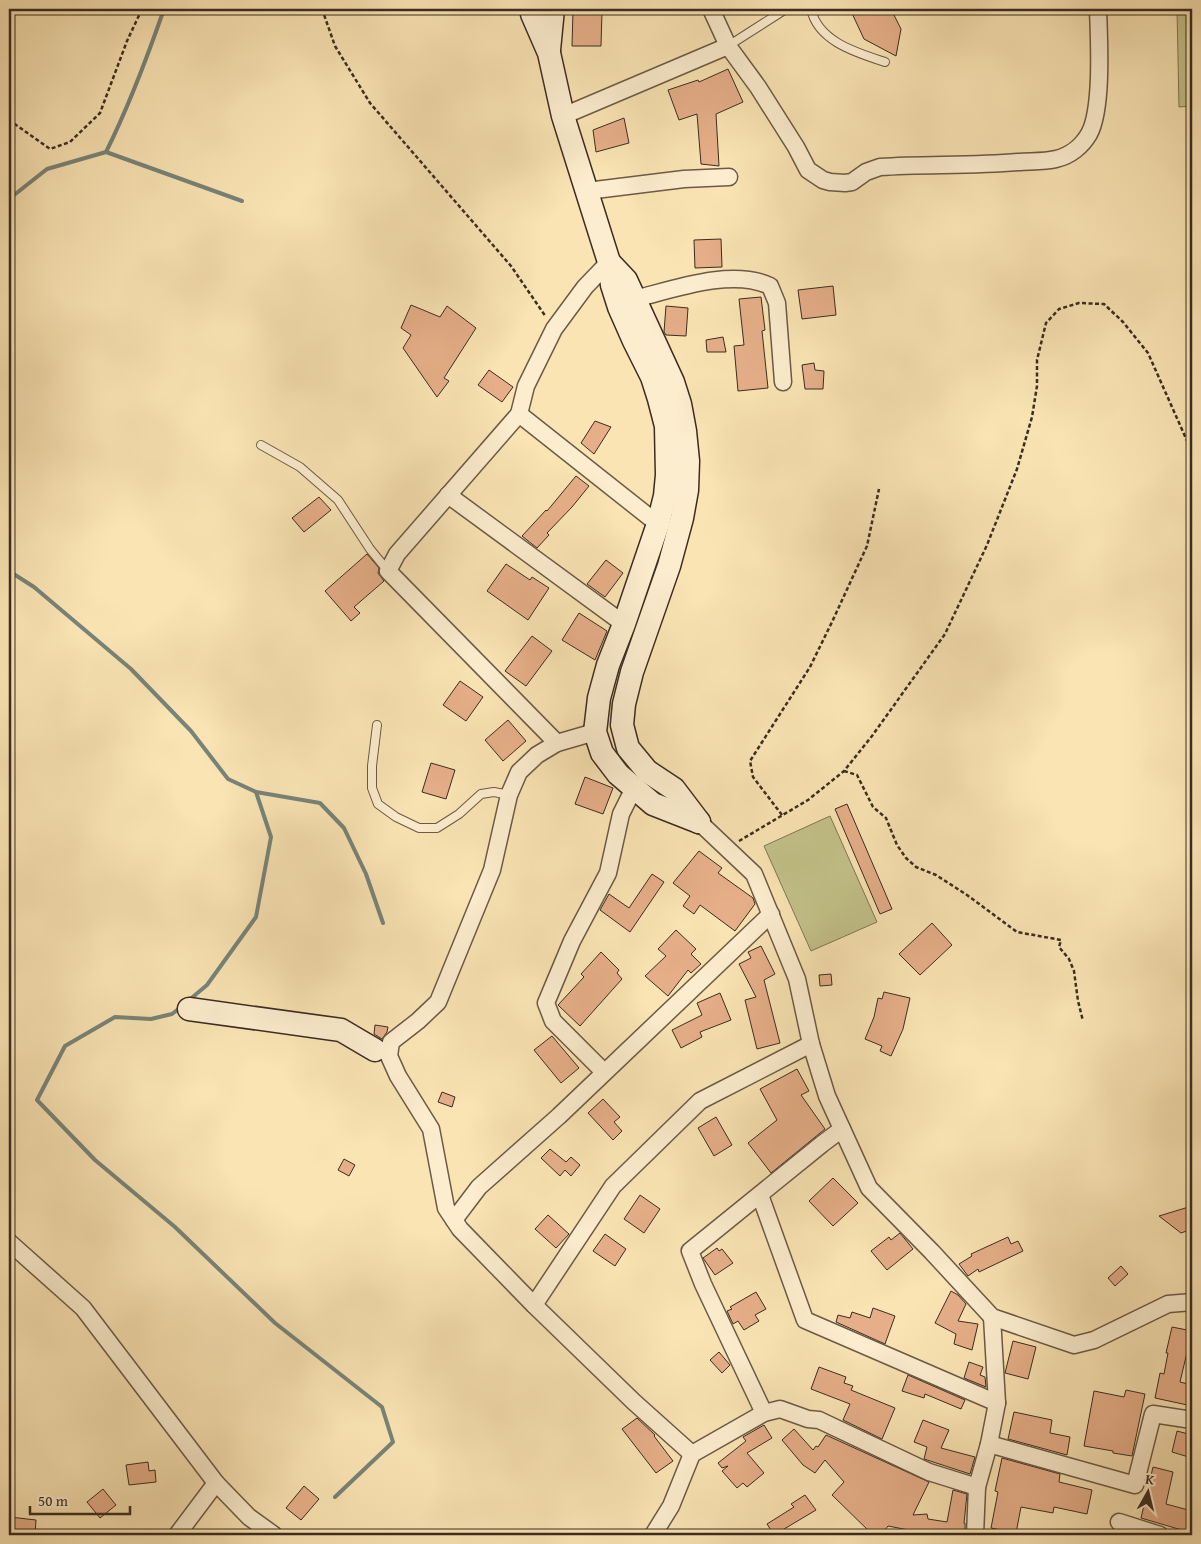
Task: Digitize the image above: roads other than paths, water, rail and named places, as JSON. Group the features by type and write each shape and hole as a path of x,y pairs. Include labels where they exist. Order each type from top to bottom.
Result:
{"street":[{"path":"533,9 532,14 549,53 563,116 609,262 612,285 627,303 673,382 680,404 685,431 688,461 682,518 669,566 632,672 624,704 622,725 628,748 647,771 674,789 699,822 754,874 798,979 811,1044 827,1096 869,1188 992,1317 1074,1345 1094,1340 1168,1304 1192,1302"},
{"path":"549,53 553,9"},
{"path":"711,9 728,46 758,87 796,146 808,170 823,180 845,183 852,182 866,172 880,168 1056,160 1071,152 1078,147 1089,133 1095,118 1099,60 1098,9"},
{"path":"563,116 728,46"},
{"path":"587,191 684,178 729,177"},
{"path":"557,743 388,571 397,554 519,414 526,386 554,329 586,287 609,262"},
{"path":"627,303 712,280 760,281 770,286 777,304 783,382"},
{"path":"627,303 634,341 652,378 666,426 667,475 665,496 658,524 624,624 608,664 599,698 595,732 602,753 618,774 634,788 653,804 699,822"},
{"path":"519,414 658,524"},
{"path":"448,495 624,624"},
{"path":"385,1049 438,1002 492,870 509,795 519,772 538,755 557,743 595,732"},
{"path":"604,1072 553,1021 546,1003 572,942 608,873 622,814 634,788"},
{"path":"454,1220 478,1187 604,1072 771,914"},
{"path":"189,1009 341,1030 385,1049 398,1076 431,1129 446,1208 460,1229 534,1305 634,1402 692,1454"},
{"path":"534,1305 613,1186 700,1101 811,1044"},
{"path":"764,1413 702,1284 690,1251 842,1129"},
{"path":"760,1195 806,1320 997,1403"},
{"path":"9,1242 82,1308 216,1483 249,1517 274,1535"},
{"path":"975,1535 977,1487 989,1444 997,1403 992,1317"},
{"path":"653,1535 671,1506 692,1454 764,1413 780,1410 808,1419 819,1420 929,1472 977,1487"},
{"path":"989,1444 1135,1485 1153,1414 1192,1420"},
{"path":"177,1535 216,1483"},
{"path":"1119,1522 1160,1535"}],"lane":[{"path":"728,46 786,9"},
{"path":"811,9 815,20 829,38 863,55 886,62"},
{"path":"261,446 300,467 338,500 370,550 388,571"},
{"path":"377,725 372,766 372,788 378,804 396,817 419,828 437,828 459,814 481,794 494,792 509,795"}],"waterway":[{"path":"106,152 137,82 164,9"},
{"path":"9,199 47,169 106,152 242,201"},
{"path":"9,571 34,587 131,669 191,731 228,779 256,792 320,803 344,828 366,874 383,923"},
{"path":"188,1001 207,985 256,917 271,837 256,792"},
{"path":"181,1007 172,1014 151,1019 115,1017 65,1046 37,1100 95,1160 175,1227 275,1323 382,1407 393,1442 335,1497"}]}
